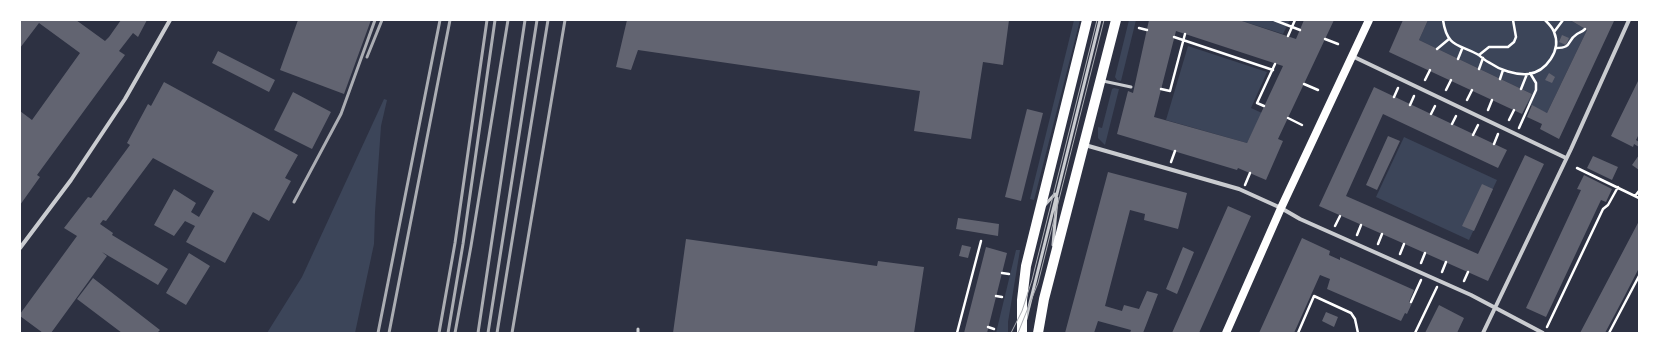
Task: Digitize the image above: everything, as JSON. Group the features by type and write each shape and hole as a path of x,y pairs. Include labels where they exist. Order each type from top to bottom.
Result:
{"main road":[{"path":"1022,333 1023,288 1040,209 1087,20"},
{"path":"1038,333 1052,266 1116,20"},
{"path":"1226,333 1281,208 1369,20"}],"street":[{"path":"20,248 71,180 125,99 170,20"},
{"path":"1483,333 1566,158 1629,20"},
{"path":"1352,56 1566,158"},
{"path":"1083,145 1169,168 1239,189 1281,208 1300,219 1439,281 1544,333"}],"lane":[{"path":"1022,333 1100,20"},
{"path":"1101,81 1131,87"},
{"path":"1040,209 1052,199 1058,188"},
{"path":"1052,266 1058,188"}],"path":[{"path":"1274,20 1300,30"},
{"path":"1288,36 1295,20"},
{"path":"1442,20 1449,39 1456,45 1479,55 1503,70 1528,74 1545,66 1556,48 1554,32 1545,20"},
{"path":"1479,55 1489,47 1508,47 1514,42 1516,37 1513,20"},
{"path":"1554,32 1563,20"},
{"path":"1139,28 1147,30"},
{"path":"1556,48 1566,47 1570,44 1572,38 1585,29"},
{"path":"1161,89 1170,91 1185,34"},
{"path":"1174,37 1273,70"},
{"path":"1325,39 1338,44"},
{"path":"1437,49 1449,39"},
{"path":"1458,59 1462,48"},
{"path":"1479,69 1483,58"},
{"path":"1264,106 1257,103 1275,64"},
{"path":"1425,80 1430,70"},
{"path":"1500,78 1503,70"},
{"path":"1521,89 1528,74"},
{"path":"1516,134 1536,90 1536,83 1528,74"},
{"path":"1446,90 1451,80"},
{"path":"1304,84 1318,90"},
{"path":"1394,97 1398,88"},
{"path":"1467,100 1472,90"},
{"path":"1410,104 1414,96"},
{"path":"1488,110 1492,100"},
{"path":"1431,114 1435,106"},
{"path":"1509,120 1514,110"},
{"path":"1452,124 1456,116"},
{"path":"1288,118 1302,125"},
{"path":"1474,135 1478,125"},
{"path":"1494,144 1498,134"},
{"path":"1169,168 1175,151"},
{"path":"1577,168 1639,198"},
{"path":"1548,325 1603,209 1608,205 1618,187"},
{"path":"1635,196 1639,191"},
{"path":"1335,226 1340,216"},
{"path":"1357,235 1361,225"},
{"path":"1378,244 1382,234"},
{"path":"957,333 981,241"},
{"path":"1400,254 1404,244"},
{"path":"1420,263 1425,253"},
{"path":"1442,272 1446,262"},
{"path":"1464,282 1468,272"},
{"path":"1002,273 1009,274"},
{"path":"1411,302 1423,274"},
{"path":"1609,333 1639,276"},
{"path":"1415,333 1439,281"},
{"path":"996,296 1002,297"},
{"path":"1298,333 1314,296 1351,313 1355,319 1358,333"},
{"path":"988,327 994,329"}],"shaded area":[{"path":"1074,20 1080,20 1034,200 1030,199"},
{"path":"1129,20 1136,20 1121,81 1117,80 1115,77"},
{"path":"1239,20 1290,20 1283,34"},
{"path":"1428,20 1570,20 1587,30 1547,113 1527,104 1532,94 1419,40"},
{"path":"1188,46 1267,72 1251,108 1262,113 1247,143 1166,120"},
{"path":"1112,89 1119,89 1105,145 1098,138 1098,127 1102,128"},
{"path":"384,99 387,100 381,126 374,244 355,333 267,333 302,277"},
{"path":"1404,137 1497,180 1469,240 1376,197"},
{"path":"1016,250 1020,250 1008,322 1008,333 996,333"}],"building":[{"path":"20,20 76,20 105,41 121,20 147,20 138,37 133,33 119,51 125,55 37,175 40,177 20,205 20,111 32,120 80,53 39,23 20,48"},
{"path":"298,20 371,20 344,94 280,70"},
{"path":"627,20 1009,20 1003,65 983,62 971,139 914,131 920,91 638,50 631,70 616,67"},
{"path":"1149,20 1239,20 1296,39 1304,20 1334,20 1278,139 1283,141 1266,180 1238,168 1237,170 1117,134 1128,91 1133,93","holes":["1176,31 1283,66 1247,143 1154,117"]},
{"path":"1403,20 1428,20 1419,40 1532,94 1522,114 1389,52"},
{"path":"1570,20 1614,21 1559,139 1540,129 1542,124 1527,117 1532,105 1547,113 1587,30"},
{"path":"1562,35 1569,38 1566,45 1559,42"},
{"path":"218,51 275,80 269,92 212,63"},
{"path":"1549,73 1555,77 1552,83 1545,80"},
{"path":"1639,79 1639,134 1636,140 1639,142 1639,147 1634,144 1633,147 1611,136"},
{"path":"164,82 298,155 285,178 291,181 269,221 253,212 225,263 186,242 195,226 185,221 174,236 154,225 174,189 196,203 191,212 199,217 214,191 153,158 106,221 103,220 100,224 113,233 112,235 168,269 158,285 102,252 107,256 51,333 43,333 20,316 20,314 77,236 64,228 88,197 91,198 130,145 127,143 148,104 151,106"},
{"path":"1374,87 1507,150 1498,168 1383,114 1346,196 1478,254 1525,155 1544,164 1488,281 1319,206"},
{"path":"293,92 331,112 312,149 274,130"},
{"path":"1027,109 1043,113 1021,201 1005,197"},
{"path":"1388,136 1400,141 1377,190 1366,185"},
{"path":"1639,155 1639,170 1632,165"},
{"path":"1593,156 1618,167 1612,180 1587,168"},
{"path":"1108,172 1187,193 1178,229 1144,220 1145,214 1130,210 1105,306 1122,311 1124,305 1139,309 1147,291 1158,294 1143,333 1130,333 1131,330 1098,321 1094,333 1065,333"},
{"path":"1584,175 1612,189 1606,202 1601,200 1546,317 1526,308 1581,190 1577,189"},
{"path":"1482,184 1493,189 1474,231 1462,226"},
{"path":"1228,206 1251,216 1199,333 1172,333"},
{"path":"958,218 999,224 998,236 956,229"},
{"path":"1639,221 1639,268 1622,301 1605,333 1580,333"},
{"path":"1302,238 1330,251 1329,255 1340,260 1340,257 1414,290 1409,302 1412,303 1407,314 1405,313 1401,321 1327,289 1330,279 1320,275 1294,333 1259,333"},
{"path":"686,239 877,266 878,261 924,267 914,333 673,333"},
{"path":"962,245 971,247 968,258 959,256"},
{"path":"986,247 1007,253 987,333 964,333"},
{"path":"1183,247 1194,252 1177,294 1166,289"},
{"path":"189,253 210,266 186,305 166,293"},
{"path":"93,278 160,330 157,333 122,333 77,299"},
{"path":"1439,305 1464,318 1457,333 1425,333"},
{"path":"1326,312 1338,317 1334,327 1322,321"}],"tram line":[{"path":"1011,333 1022,311 1032,280 1097,20"},
{"path":"1018,333 1038,283 1104,20"}],"railway":[{"path":"294,202 341,114 375,20"},
{"path":"367,57 382,20"},
{"path":"378,333 440,20"},
{"path":"389,333 450,20"},
{"path":"439,333 455,243 487,20"},
{"path":"448,333 463,244 495,20"},
{"path":"455,333 471,246 508,20"},
{"path":"478,333 525,20"},
{"path":"488,333 537,20"},
{"path":"497,333 548,20"},
{"path":"512,333 565,20"}]}
